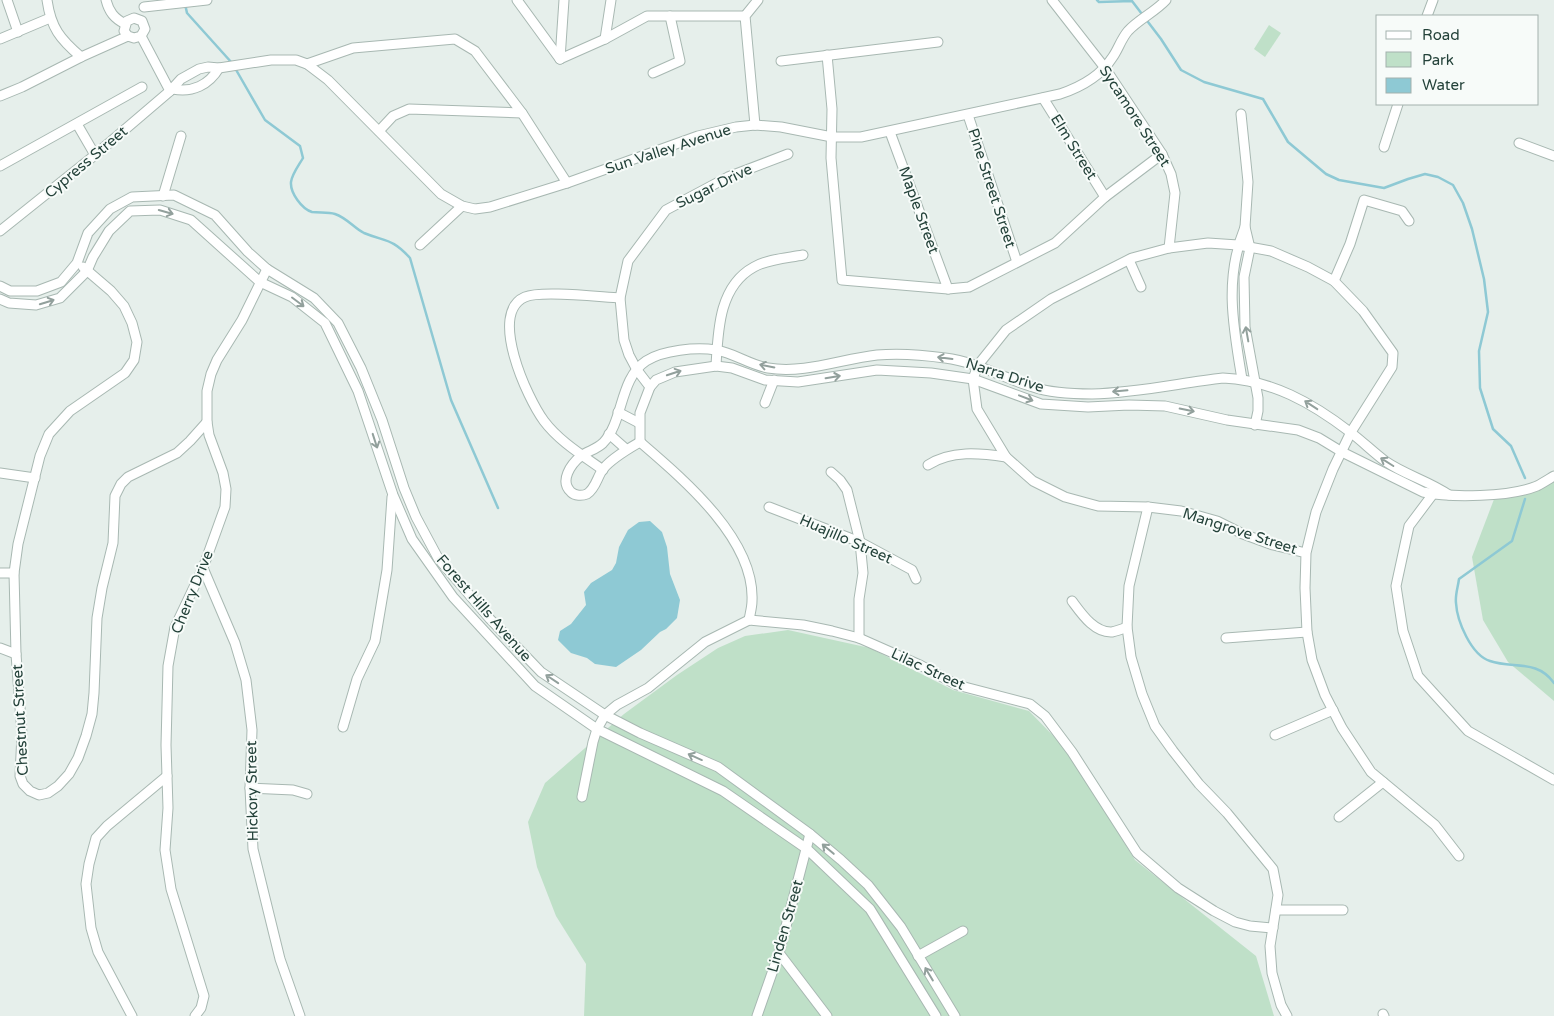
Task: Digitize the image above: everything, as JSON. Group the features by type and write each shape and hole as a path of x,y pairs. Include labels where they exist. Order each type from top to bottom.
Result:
{"street":[{"path":"7,0 18,32"},
{"path":"48,0 50,18 59,36 81,57"},
{"path":"106,0 108,10 125,24"},
{"path":"138,18 145,4 175,4 207,0"},
{"path":"517,0 560,59"},
{"path":"560,59 564,0"},
{"path":"605,38 611,0"},
{"path":"755,125 745,16 758,0"},
{"name":"Sycamore Street","path":"1052,0 1105,68 1162,154 1171,174 1175,193 1169,248"},
{"path":"1427,15 1433,0"},
{"name":"Sun Valley Avenue","path":"171,90 181,79 199,69 208,67 284,60 296,60 307,64 328,80 441,194 462,206 475,209 490,207 567,183 717,131 755,125 781,127 832,138 861,137 968,115 1073,90 1096,77 1105,68 1127,32 1163,4"},
{"path":"560,59 647,16 745,16"},
{"path":"653,73 680,61 670,16"},
{"path":"0,39 50,18"},
{"path":"130,18 138,18 144,24 145,29 141,36 134,38 128,36 124,30 125,24 130,18"},
{"path":"0,96 128,36"},
{"path":"141,36 171,90 186,90 204,84 211,80 223,67"},
{"path":"307,64 353,48 455,38 476,51 522,113 567,183"},
{"path":"781,61 938,42"},
{"path":"827,55 832,109 831,158 842,280 948,289 970,286 1055,243 1105,197 1162,154"},
{"path":"0,166 142,87"},
{"name":"Cypress Street","path":"0,232 171,90"},
{"name":"Elm Street","path":"1043,98 1105,197"},
{"path":"1384,147 1398,105"},
{"path":"379,131 393,116 409,109 522,113"},
{"path":"1241,114 1248,182 1245,227 1250,248 1244,277 1245,327 1256,382 1258,410 1255,425"},
{"name":"Pine Street Street","path":"968,115 1017,262"},
{"path":"77,124 95,155"},
{"name":"Maple Street","path":"890,132 948,289"},
{"path":"163,196 181,136"},
{"path":"1519,143 1554,156"},
{"name":"Sugar Drive","path":"650,387 637,370 624,340 620,298 628,261 666,210 728,177 788,154"},
{"name":"Forest Hills Avenue","path":"0,286 10,291 37,291 61,282 77,262 88,233 110,209 132,197 174,195 215,215 248,252 267,269 314,298 338,323 361,368 382,420 404,488 416,517 438,558 490,619 541,672 605,715 640,733 718,767 810,834 868,885 901,927 955,1016"},
{"path":"1334,281 1350,244 1364,200 1402,211 1409,221"},
{"path":"420,245 462,206"},
{"name":"Forest Hills Avenue","path":"0,298 9,303 36,305 60,298 87,271 93,256 109,231 130,211 160,210 191,220 260,282 292,297 325,323 358,391 392,495 412,539 452,597 535,686 598,729 722,792 807,849 870,909 936,1016"},
{"path":"1242,378 1233,328 1232,276 1238,245 1245,227"},
{"path":"973,379 978,365 1006,330 1043,304 1129,260 1169,248 1208,243 1238,245 1271,251 1334,281 1363,311 1392,353 1392,367 1351,432 1333,469 1316,512 1306,553 1305,588 1307,632 1312,660 1342,728 1371,772 1435,825 1460,856"},
{"path":"716,366 724,305 730,289 742,275 755,266 769,261 803,255"},
{"path":"1129,260 1141,287"},
{"name":"Chestnut Street","path":"77,262 111,290 124,306 132,323 137,342 134,360 125,373 70,411 49,434 40,456 18,544 14,573 16,654 21,717 20,776 23,784 30,791 39,795 48,793 58,786 69,774 78,758 86,736 92,707 98,611 114,531 115,496 128,477 177,453 206,422"},
{"name":"Cherry Drive","path":"195,1016 201,1008 204,996 171,889 165,850 168,808 166,745 168,666 175,627 203,568 225,507 226,489 223,474 206,422 208,392 214,367 242,320 267,269"},
{"path":"603,470 570,446 544,420 518,368 509,333 510,317 514,304 526,296 542,294 620,298"},
{"name":"Narra Drive","path":"609,434 629,384 637,370 646,361 664,353 686,350 717,350 768,368 801,369 878,355 943,357 978,365 1034,388 1092,394 1223,378 1242,378 1275,387 1305,401 1351,432 1386,462 1436,490 1449,495 1496,494 1521,491 1537,486 1554,476"},
{"name":"Narra Drive","path":"650,387 656,380 675,372 716,366 732,368 765,380 798,382 877,370 931,373 973,379 1041,404 1088,407 1164,406 1227,420 1298,430 1319,438 1342,452 1423,492 1436,490"},
{"name":"Mangrove Street","path":"973,379 977,409 1006,457 1033,481 1065,497 1098,506 1148,507 1181,511 1217,521 1243,534 1274,545 1306,553"},
{"path":"765,403 774,380"},
{"path":"582,797 593,742 605,715 617,705 648,688 705,642 749,620 752,600 749,578 741,554 729,531 678,474 640,442 640,413 650,387"},
{"path":"618,412 640,423"},
{"path":"626,449 609,434 597,447 582,455 571,468 566,478 566,484 570,491 581,496 587,494 593,488 603,470 626,449 640,442"},
{"path":"928,465 940,457 964,454 980,453 1006,457"},
{"path":"830,472 840,480 847,490 860,542 863,573 859,599 859,638"},
{"path":"0,473 35,478"},
{"path":"343,727 357,679 375,641 387,570 392,495 404,488"},
{"path":"1436,490 1409,526 1396,586 1403,631 1418,676 1468,731 1554,780"},
{"name":"Huajillo Street","path":"769,507 860,542 912,570 916,580"},
{"path":"1148,507 1129,586 1127,627 1131,657 1142,694 1155,726 1199,784 1227,813 1273,869 1278,895 1270,946 1272,973 1281,1005 1287,1016"},
{"name":"Hickory Street","path":"203,568 235,643 246,680 252,730 250,788 253,849 280,959 300,1016"},
{"path":"0,573 14,573"},
{"path":"1072,601 1083,616 1097,628 1111,632 1127,627"},
{"name":"Lilac Street","path":"749,620 803,626 859,638 920,665 958,685 1030,704 1045,716 1072,752 1137,853 1178,888 1214,911 1235,922 1250,926 1273,928"},
{"path":"1226,638 1307,632"},
{"path":"0,648 16,654"},
{"path":"1275,735 1333,710"},
{"path":"132,1016 98,952 91,928 86,884 96,838 107,826 167,776"},
{"path":"1339,817 1383,782"},
{"path":"250,788 286,789 307,794"},
{"name":"Linden Street","path":"756,1016 779,953 810,834"},
{"path":"1276,910 1343,910"},
{"path":"918,956 963,931"},
{"path":"779,953 827,1016"}],"green space":[{"path":"1269,25 1281,33 1265,57 1254,49"},
{"path":"1554,476 1554,701 1508,662 1483,620 1472,557 1496,494"},
{"path":"788,630 870,648 953,690 1029,711 1069,752 1135,860 1256,956 1274,1016 584,1016 586,964 556,916 537,867 528,822 545,783 624,714 718,648 745,636"}],"water":[{"path":"650,521 662,532 667,547 670,574 680,600 677,618 641,650 616,667 595,664 587,658 571,653 558,640 560,631 571,624 586,605 584,592 591,583 612,570 616,563 619,547 628,530 639,522"}],"waterway":[{"path":"1097,0 1099,2 1132,1 1161,39 1181,70 1204,82 1263,99 1288,142 1326,174 1339,180 1384,188 1425,174 1438,177 1453,185 1463,203 1472,229 1484,279 1488,312 1479,351 1480,388 1493,429 1511,446 1525,478"},
{"path":"185,4 187,13 232,63"},
{"path":"235,68 265,120 300,146 303,158 294,173 291,186 292,191 301,204 312,212 335,214 347,220 364,233 388,241 410,258 451,400 498,508"},
{"path":"1525,499 1512,541 1459,579 1456,597 1457,610 1466,636 1471,645 1483,658 1499,663 1532,668 1547,675 1554,683"}]}
